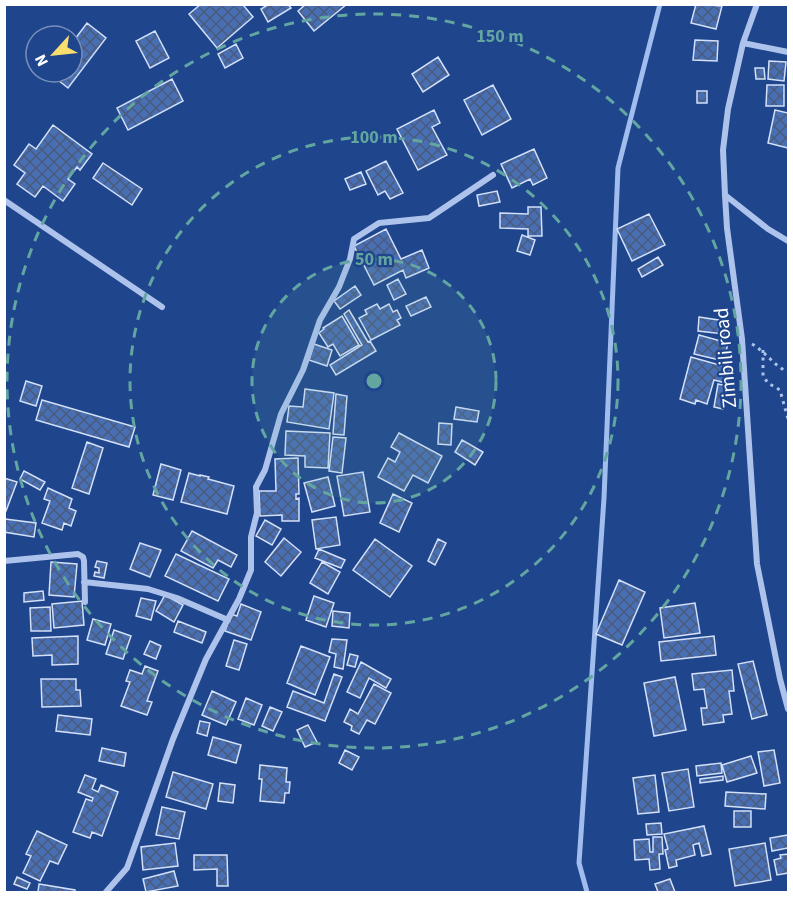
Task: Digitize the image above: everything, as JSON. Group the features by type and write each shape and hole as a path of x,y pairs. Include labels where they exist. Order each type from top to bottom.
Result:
{"street":[{"name":"Zimbili road","path":"757,4 743,43 728,109 723,150 725,195 742,339 757,564 780,679 789,709"},
{"path":"743,43 789,52"},
{"path":"106,892 127,868 177,729 206,659 228,620 251,570 251,537 257,513 256,487 265,470 280,414 303,370 320,320 339,287 350,259 354,239 379,222 429,218 494,175"},
{"path":"725,195 768,229 789,241"},
{"path":"4,200 162,308"},
{"path":"4,561 78,554 83,557 84,561 85,602"},
{"path":"84,582 148,588 228,620"}],"path":[{"path":"742,339 763,350 782,369 789,372"},
{"path":"763,350 762,376 768,383 780,390 789,419"}],"building":[{"path":"201,4 245,4 244,6 253,17 217,48 189,14"},
{"path":"265,4 288,4 291,8 268,22 261,9 266,6"},
{"path":"306,4 347,4 314,31 298,11"},
{"path":"696,4 722,6 716,29 691,23"},
{"path":"87,23 106,38 84,67 84,27"},
{"path":"155,31 169,58 150,68 136,41"},
{"path":"695,40 718,41 717,61 693,60"},
{"path":"236,44 243,58 225,68 218,54"},
{"path":"438,57 449,75 423,92 412,74"},
{"path":"769,61 786,62 784,81 768,79"},
{"path":"755,68 764,68 765,79 756,79"},
{"path":"172,79 183,101 128,130 117,108"},
{"path":"493,85 511,119 482,135 464,100"},
{"path":"767,85 784,85 784,106 766,106"},
{"path":"697,91 707,91 707,103 697,103"},
{"path":"434,110 440,123 432,127 447,155 418,170 397,129"},
{"path":"775,110 788,113 788,148 768,143"},
{"path":"53,125 92,154 80,170 77,167 68,179 75,184 63,201 43,186 35,197 17,184 25,173 14,165 29,144 36,149"},
{"path":"534,149 547,178 533,185 530,179 512,188 501,164"},
{"path":"386,161 403,193 390,199 385,191 378,195 366,171"},
{"path":"103,163 142,189 132,205 93,178"},
{"path":"361,172 366,184 350,190 345,179"},
{"path":"497,191 500,202 479,206 477,195"},
{"path":"528,207 541,207 542,236 528,236 528,229 500,228 500,213 528,214"},
{"path":"649,214 665,245 632,261 617,229"},
{"path":"386,229 401,259 422,250 429,268 406,278 403,270 374,285 354,246"},
{"path":"522,235 535,240 530,255 517,251"},
{"path":"658,257 663,265 642,277 638,269"},
{"path":"398,279 406,294 394,300 387,285"},
{"path":"355,286 361,295 340,309 334,301"},
{"path":"426,297 431,307 411,316 406,306"},
{"path":"377,304 380,309 389,304 393,312 397,310 401,318 397,320 400,325 371,340 359,318 367,314 365,310"},
{"path":"349,310 376,351 336,375 330,365 362,345 344,314"},
{"path":"342,316 359,345 340,356 333,344 328,347 319,333"},
{"path":"699,317 725,321 724,334 698,331"},
{"path":"699,335 728,343 724,361 694,354"},
{"path":"314,344 332,350 327,366 309,360"},
{"path":"691,357 730,368 726,383 714,380 707,404 696,400 695,404 680,399"},
{"path":"26,381 42,386 36,406 20,401"},
{"path":"718,384 727,386 723,409 714,407"},
{"path":"305,389 334,393 329,429 287,422 289,406 303,407"},
{"path":"336,394 347,396 344,435 333,434"},
{"path":"42,400 135,427 129,447 36,420"},
{"path":"456,407 479,411 477,422 454,419"},
{"path":"439,423 452,424 451,445 438,444"},
{"path":"286,431 330,433 328,468 305,467 305,456 285,455"},
{"path":"399,433 442,456 428,483 413,475 404,491 378,477 388,458 395,462 400,452 391,447"},
{"path":"333,437 346,438 342,473 329,471"},
{"path":"462,440 483,452 475,465 455,452"},
{"path":"87,442 103,448 89,494 72,488"},
{"path":"298,458 299,494 296,494 296,499 299,498 299,521 282,521 282,515 260,516 259,491 276,491 275,459"},
{"path":"161,464 181,470 173,500 153,495"},
{"path":"24,471 45,482 40,490 20,479"},
{"path":"363,472 370,512 344,516 337,476"},
{"path":"189,473 234,486 227,514 181,502"},
{"path":"328,477 335,506 312,512 304,483"},
{"path":"4,478 17,482 6,511 4,511"},
{"path":"48,488 72,499 69,508 76,511 71,526 64,523 62,530 42,523 50,501 44,499"},
{"path":"393,494 412,503 399,532 380,523"},
{"path":"336,517 340,545 316,549 312,520"},
{"path":"5,519 36,523 34,537 4,532"},
{"path":"265,520 281,529 272,545 256,536"},
{"path":"192,531 237,555 231,567 218,560 213,568 181,551"},
{"path":"284,538 301,552 281,576 265,562"},
{"path":"375,539 412,566 390,597 353,570"},
{"path":"438,539 446,543 435,565 428,561"},
{"path":"140,543 161,550 150,577 130,569"},
{"path":"319,549 345,560 341,568 315,558"},
{"path":"176,554 229,579 218,601 165,576"},
{"path":"97,561 107,563 104,578 94,576 95,572 99,573 99,568 95,567"},
{"path":"51,562 77,564 74,597 49,595"},
{"path":"322,562 340,572 328,594 310,583"},
{"path":"619,580 645,592 622,645 596,634"},
{"path":"43,591 44,600 24,602 24,593"},
{"path":"165,595 183,605 174,622 156,611"},
{"path":"314,596 334,603 326,627 306,620"},
{"path":"141,598 156,601 151,620 136,616"},
{"path":"82,601 84,625 54,628 52,604"},
{"path":"695,603 700,633 664,638 660,608"},
{"path":"241,604 261,612 251,640 225,631 231,614 237,616"},
{"path":"50,607 51,631 31,631 30,608"},
{"path":"333,611 350,613 349,628 332,626"},
{"path":"93,619 111,624 105,645 87,640"},
{"path":"178,621 206,632 202,643 174,632"},
{"path":"114,630 131,636 123,659 106,654"},
{"path":"78,636 78,664 52,665 52,655 33,656 32,638"},
{"path":"714,636 716,655 661,661 659,642"},
{"path":"332,639 347,640 343,669 334,667 336,654 329,652"},
{"path":"234,640 247,644 239,670 226,666"},
{"path":"150,641 161,646 156,659 144,654"},
{"path":"301,646 330,657 315,695 287,683"},
{"path":"350,654 358,656 355,667 347,665"},
{"path":"753,661 767,715 752,719 738,664"},
{"path":"361,662 391,679 386,688 369,678 360,698 347,692"},
{"path":"145,666 158,671 147,701 152,702 147,715 121,706 130,682 126,681 130,670 142,674"},
{"path":"732,670 734,691 729,691 732,714 723,715 724,722 703,725 701,708 707,708 704,689 694,690 692,674"},
{"path":"334,674 342,677 325,721 287,707 293,691 324,703"},
{"path":"675,677 686,730 654,736 644,683"},
{"path":"41,679 76,679 76,690 80,690 81,706 42,707"},
{"path":"374,684 391,693 375,724 367,720 359,734 351,730 352,726 344,722 350,709 358,714"},
{"path":"212,691 236,702 226,725 202,715"},
{"path":"246,698 262,705 254,725 238,719"},
{"path":"270,707 282,712 273,731 262,726"},
{"path":"58,715 92,719 90,735 56,731"},
{"path":"200,721 210,723 207,736 197,733"},
{"path":"308,725 317,742 305,747 297,730"},
{"path":"213,737 241,745 236,763 208,755"},
{"path":"102,748 126,753 124,766 99,761"},
{"path":"345,750 359,757 352,770 339,763"},
{"path":"774,750 780,783 764,786 758,752"},
{"path":"751,756 757,773 727,782 722,765"},
{"path":"721,763 722,773 697,776 696,766"},
{"path":"260,765 287,768 286,782 290,782 289,793 285,793 284,803 260,801 262,779 259,779"},
{"path":"688,769 694,807 669,811 662,773"},
{"path":"173,772 213,784 206,809 166,797"},
{"path":"85,775 96,779 92,789 98,792 101,785 118,792 102,836 92,832 90,838 73,832 86,799 92,801 93,798 78,792"},
{"path":"655,775 659,812 638,814 633,778"},
{"path":"723,776 723,780 700,783 700,779"},
{"path":"220,783 235,785 233,803 218,801"},
{"path":"726,792 766,794 765,809 725,806"},
{"path":"162,807 185,812 179,839 156,835"},
{"path":"734,811 751,811 751,827 734,827"},
{"path":"661,823 662,834 647,835 646,824"},
{"path":"704,826 711,854 702,856 699,843 693,845 695,855 676,860 677,866 669,868 664,834"},
{"path":"37,831 67,845 58,864 50,861 40,881 23,873 31,856 26,854"},
{"path":"788,835 788,848 772,851 770,838"},
{"path":"653,837 662,837 663,854 659,854 660,869 650,870 649,859 635,860 634,840 649,839 650,852 653,852"},
{"path":"175,843 178,866 143,870 141,847"},
{"path":"765,843 771,880 735,886 729,849"},
{"path":"788,854 788,873 777,875 774,860 781,858 780,855"},
{"path":"194,855 227,855 228,886 217,886 217,869 194,870"},
{"path":"174,871 178,886 146,892 143,879"},
{"path":"17,877 30,883 27,889 14,884"},
{"path":"670,879 675,892 658,892 655,884"},
{"path":"39,884 75,890 75,892 38,892"}],"waterway":[{"path":"587,892 579,863 604,498 618,168 660,4"}]}
